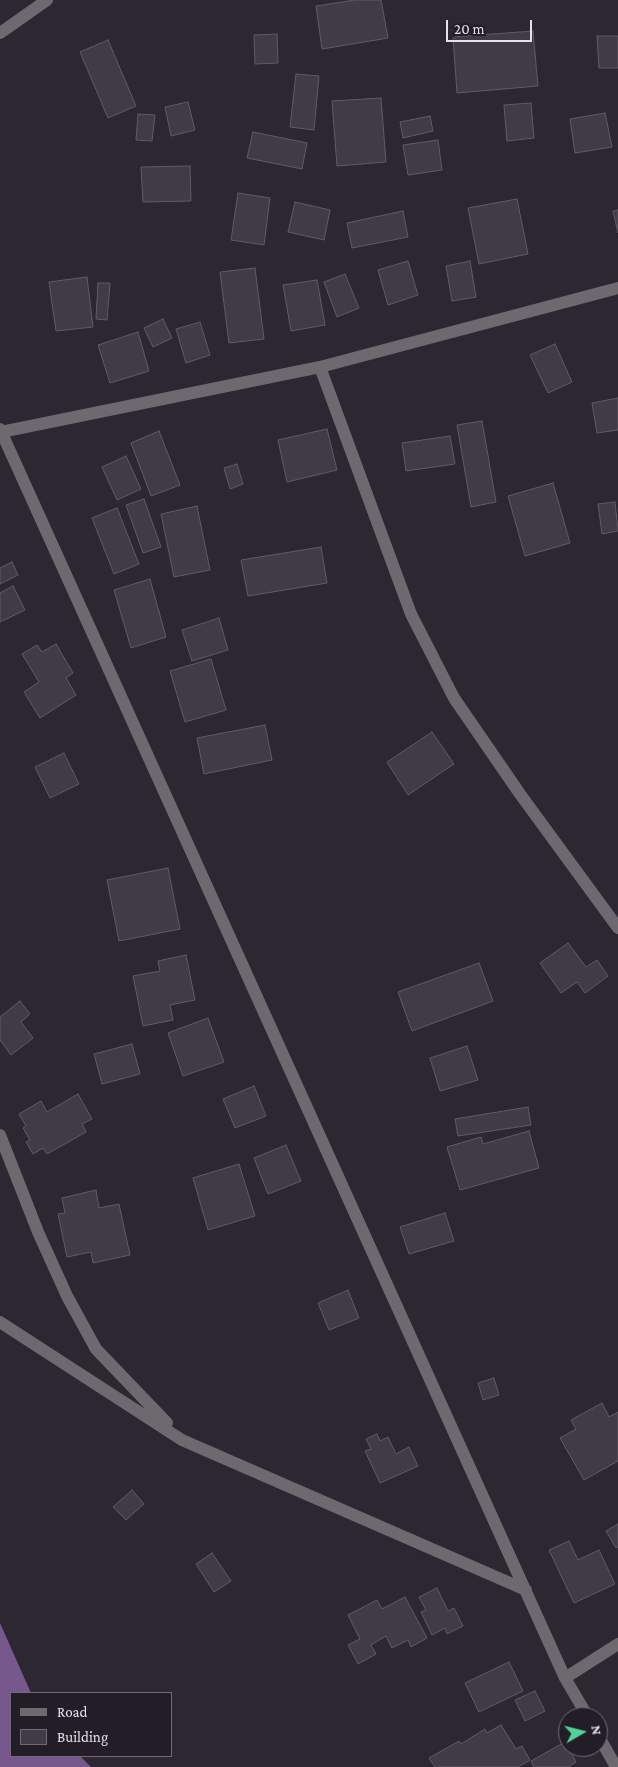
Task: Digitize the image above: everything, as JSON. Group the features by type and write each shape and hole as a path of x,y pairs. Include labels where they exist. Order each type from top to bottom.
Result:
{"street":[{"path":"0,33 47,0"},
{"path":"582,1707 565,1678 1,431 320,367 618,288"},
{"path":"320,367 411,614 454,698 520,794 618,928"},
{"path":"0,1135 49,1256 67,1296 96,1349 182,1440"},
{"path":"0,1322 182,1440 526,1590"},
{"path":"565,1678 618,1644"},
{"path":"608,1753 616,1767"}],"shaded area":[{"path":"0,1623 31,1692 10,1692 10,1757 81,1757 91,1767 0,1767"}],"building":[{"path":"355,0 381,0 388,38 322,49 316,6"},
{"path":"533,31 538,86 457,93 453,37"},
{"path":"277,34 278,63 255,64 254,35"},
{"path":"597,36 618,36 618,68 599,68"},
{"path":"108,40 136,106 108,118 80,52"},
{"path":"296,74 319,76 314,130 290,127"},
{"path":"381,98 386,162 337,166 332,101"},
{"path":"188,102 195,130 171,136 165,107"},
{"path":"531,103 534,138 507,141 504,105"},
{"path":"605,113 612,147 575,153 570,119"},
{"path":"138,114 155,115 152,141 136,140"},
{"path":"430,116 433,131 403,138 400,122"},
{"path":"253,132 307,143 302,169 247,158"},
{"path":"438,140 442,170 408,175 403,145"},
{"path":"190,166 191,201 143,202 141,167"},
{"path":"238,193 270,198 264,245 231,240"},
{"path":"517,199 528,254 479,264 468,208"},
{"path":"295,202 330,210 324,240 288,232"},
{"path":"618,210 618,233 613,211"},
{"path":"403,211 408,237 352,248 347,223"},
{"path":"408,261 418,295 388,305 378,270"},
{"path":"470,261 476,297 452,301 446,266"},
{"path":"255,268 264,339 229,343 220,272"},
{"path":"345,274 359,308 337,317 324,282"},
{"path":"87,277 93,327 56,331 49,282"},
{"path":"317,280 325,325 291,331 283,285"},
{"path":"98,283 110,283 107,320 96,319"},
{"path":"163,319 172,338 153,347 144,328"},
{"path":"200,322 210,355 186,363 176,329"},
{"path":"138,332 149,371 110,383 98,345"},
{"path":"555,344 572,382 548,393 530,355"},
{"path":"618,398 618,430 597,433 592,403"},
{"path":"482,421 496,502 471,507 457,425"},
{"path":"327,429 337,470 287,482 278,440"},
{"path":"159,431 180,485 151,496 131,443"},
{"path":"450,436 455,464 406,471 402,443"},
{"path":"126,456 141,489 117,500 102,467"},
{"path":"237,464 243,484 230,489 224,468"},
{"path":"553,483 570,543 525,556 508,496"},
{"path":"144,499 161,547 143,553 126,505"},
{"path":"615,502 618,531 602,534 598,504"},
{"path":"197,506 210,570 174,577 161,514"},
{"path":"117,508 139,564 114,574 92,518"},
{"path":"321,547 327,583 248,596 241,560"},
{"path":"12,562 18,575 0,584 0,568"},
{"path":"150,579 166,637 131,648 114,590"},
{"path":"13,586 25,610 0,622 0,593"},
{"path":"219,618 228,650 192,661 182,630"},
{"path":"56,644 73,673 66,678 76,695 40,718 24,692 39,682 22,654 37,645 42,652"},
{"path":"211,659 226,710 185,722 170,671"},
{"path":"265,725 272,760 204,774 197,738"},
{"path":"432,732 454,764 408,795 387,762"},
{"path":"64,753 79,784 50,798 35,767"},
{"path":"168,868 180,929 119,941 107,880"},
{"path":"568,943 586,967 597,960 608,976 585,993 577,982 561,993 540,963"},
{"path":"186,955 195,1000 170,1005 173,1020 143,1026 133,976 160,971 158,961"},
{"path":"479,963 493,1001 412,1031 398,992"},
{"path":"20,1001 30,1014 21,1022 33,1038 11,1055 0,1040 0,1017"},
{"path":"208,1018 224,1062 183,1076 168,1033"},
{"path":"132,1044 140,1074 102,1084 94,1054"},
{"path":"467,1046 478,1080 440,1091 430,1058"},
{"path":"254,1086 266,1116 235,1128 223,1099"},
{"path":"78,1094 92,1119 82,1124 86,1132 47,1154 43,1148 33,1154 26,1142 30,1140 23,1128 26,1126 19,1114 41,1101 47,1112"},
{"path":"528,1107 531,1125 458,1136 455,1119"},
{"path":"529,1131 539,1168 460,1190 447,1147 481,1137 483,1144"},
{"path":"286,1145 301,1181 268,1194 254,1158"},
{"path":"239,1164 255,1216 208,1230 193,1178"},
{"path":"96,1190 99,1208 119,1204 130,1255 93,1263 91,1252 67,1257 58,1214 65,1213 62,1198"},
{"path":"445,1213 454,1241 409,1254 400,1227"},
{"path":"348,1290 359,1318 329,1330 318,1303"},
{"path":"494,1378 499,1395 483,1400 478,1383"},
{"path":"602,1403 609,1417 618,1412 618,1461 584,1480 560,1438 576,1429 571,1420"},
{"path":"377,1434 380,1441 388,1437 396,1454 409,1447 418,1466 380,1483 365,1451 371,1449 366,1439"},
{"path":"132,1490 144,1504 126,1520 113,1507"},
{"path":"618,1524 618,1547 616,1548 606,1531"},
{"path":"569,1541 578,1560 599,1550 615,1584 574,1603 549,1550"},
{"path":"212,1553 231,1581 214,1592 196,1564"},
{"path":"437,1588 448,1611 454,1608 463,1626 447,1634 445,1628 432,1635 421,1612 426,1610 419,1597"},
{"path":"405,1597 427,1638 411,1647 408,1640 392,1648 386,1636 371,1645 376,1654 358,1664 348,1645 360,1639 348,1615 377,1600 382,1609"},
{"path":"509,1662 523,1691 479,1712 465,1683"},
{"path":"535,1691 545,1711 525,1721 515,1700"},
{"path":"501,1725 516,1749 522,1746 530,1760 518,1767 435,1767 429,1758 459,1741 461,1744 485,1729 487,1733"},
{"path":"558,1746 558,1757 573,1757 576,1762 568,1767 534,1767 531,1761"}]}
